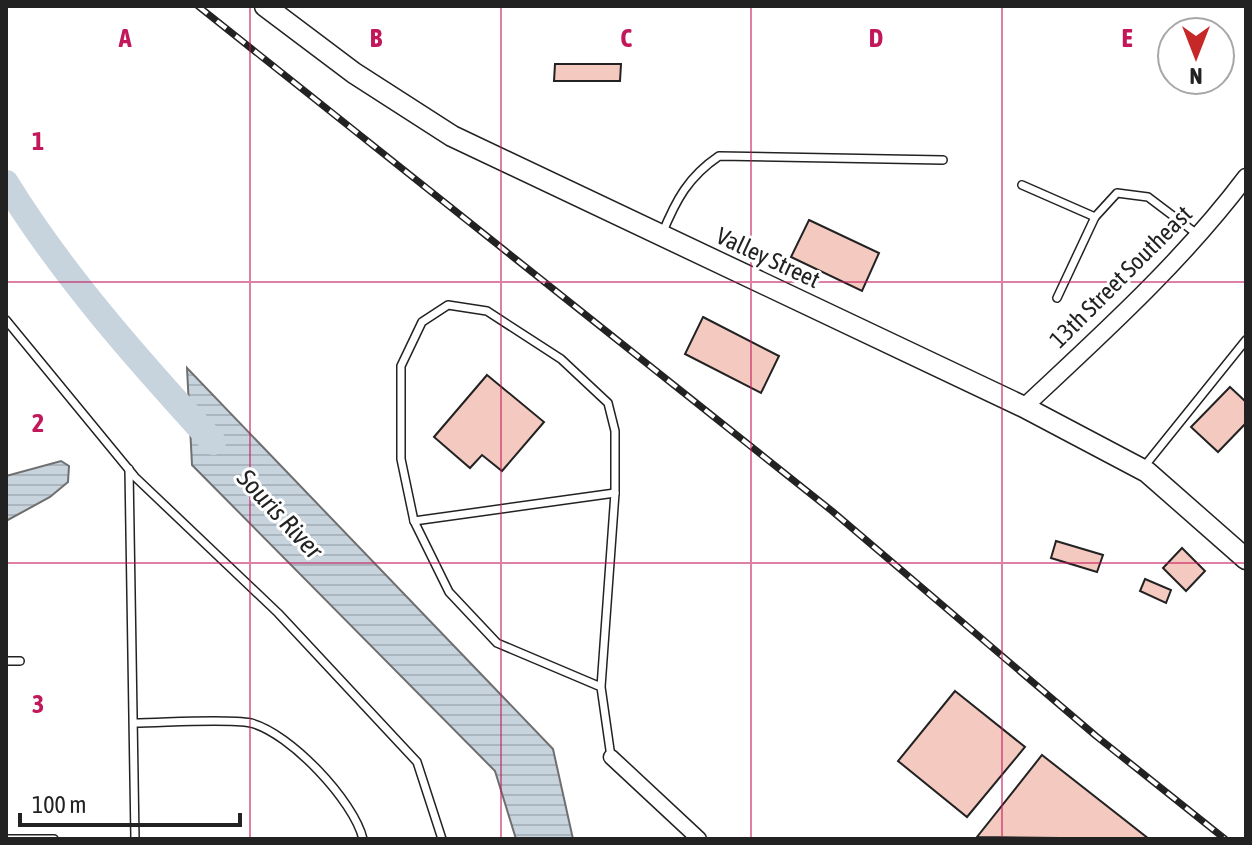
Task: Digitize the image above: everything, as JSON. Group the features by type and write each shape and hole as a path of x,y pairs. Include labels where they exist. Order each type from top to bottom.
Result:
{"main road":[{"name":"Valley Street","path":"273,8 354,73 452,136 1024,407 1142,469 1246,559"}],"street":[{"name":"13th Street Southeast","path":"1024,407 1145,292 1199,236 1246,177"},
{"path":"611,757 699,839"}],"lane":[{"path":"662,237 679,194 696,171 719,156 943,160"},
{"path":"1022,185 1095,217"},
{"path":"1057,298 1095,217 1117,193 1148,197 1199,236"},
{"path":"601,687 497,643 449,592 414,521 401,459 401,366 422,322 448,305 487,311 561,359 608,403 615,431 615,493 601,687 611,757"},
{"path":"6,320 129,469 278,613 417,762 442,839"},
{"path":"1142,469 1246,340"},
{"path":"129,469 135,839"},
{"path":"414,521 615,493"},
{"path":"6,661 20,661"},
{"path":"134,723 250,723 282,738 347,801 363,839"},
{"path":"6,839 54,839"}],"water":[{"path":"187,368 553,749 573,839 516,839 495,771 192,465"},
{"path":"61,461 69,466 68,482 50,497 6,521 6,476"}],"building":[{"path":"555,64 621,64 620,81 554,81"},
{"path":"809,220 879,253 862,291 791,257"},
{"path":"703,317 779,356 761,393 685,354"},
{"path":"487,375 544,422 502,471 482,455 470,468 434,437"},
{"path":"1230,387 1246,402 1246,423 1218,452 1191,427"},
{"path":"1056,541 1103,555 1097,572 1051,558"},
{"path":"1182,548 1205,571 1186,591 1163,568"},
{"path":"1145,579 1171,590 1166,603 1140,591"},
{"path":"955,691 1025,747 967,817 898,761"},
{"path":"1042,755 1149,839 977,837"}],"waterway":[{"name":"Souris River","path":"6,183 77,285 213,442"}],"railway":[{"path":"198,6 832,511 1096,736 1225,839"}]}
